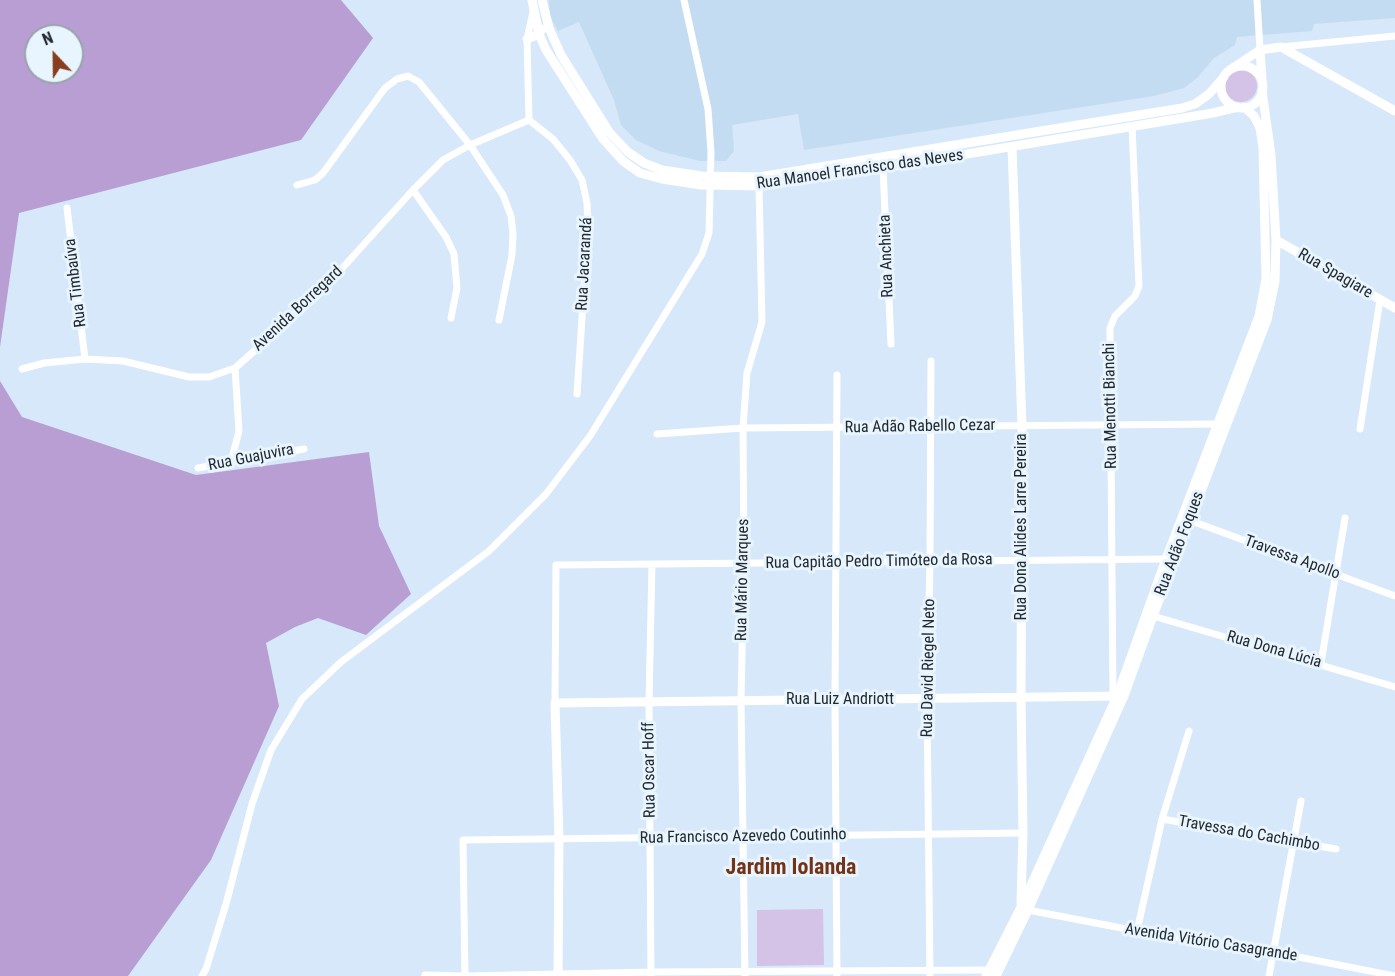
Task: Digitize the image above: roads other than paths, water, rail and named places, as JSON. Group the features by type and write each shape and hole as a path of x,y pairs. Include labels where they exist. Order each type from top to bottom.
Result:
{"main road":[{"name":"Rua Manoel Francisco das Neves","path":"532,0 539,34 546,50 603,139 623,161 640,173 701,185 759,186 1012,147 1241,107"},
{"name":"Rua Manoel Francisco das Neves","path":"541,3 561,55 609,132 628,152 644,164 662,170 702,176 759,177 1182,108 1195,104 1209,94 1224,77"},
{"path":"528,39 539,34 543,29 541,3"},
{"path":"1233,68 1240,66 1252,69 1257,73 1262,87 1256,102 1241,107 1227,101 1223,96 1221,83 1224,77 1233,68 1260,50 1281,46 1395,111"},
{"name":"Rua Adão Foques","path":"990,974 1024,909 1153,616 1267,320 1275,281 1276,240 1271,155 1262,87 1260,50"},
{"name":"Rua Adão Foques","path":"1118,696 1166,559 1259,316 1266,279 1263,148 1260,128 1254,116 1241,107"},
{"name":"Rua Dona Alides Larre Pereira","path":"1012,147 1022,426 1021,698 1024,909"},
{"name":"Rua Spagiare","path":"1276,240 1395,308"},
{"name":"Rua Luiz Andriott","path":"555,703 1118,696"},
{"path":"555,703 559,839 558,975"}],"street":[{"path":"202,976 225,904 252,804 271,750 302,699 341,662 489,551 546,494 590,436 702,254 709,233 711,152 708,109 684,0"},
{"path":"1257,0 1260,50"},
{"path":"529,120 528,39 533,12"},
{"path":"1281,46 1395,36"},
{"path":"297,185 315,180 323,173 385,88 397,79 408,76 419,82 470,145 503,195 511,216 512,255 499,320"},
{"name":"Avenida Borregard","path":"22,369 44,363 85,359 123,361 189,377 209,377 235,368 318,295 443,160 470,145 529,120"},
{"name":"Rua Jacarandá","path":"529,120 553,139 570,160 582,180 587,203 588,227 577,394"},
{"name":"Rua Menotti Bianchi","path":"1118,696 1113,559 1110,328 1115,316 1135,296 1139,286 1132,126"},
{"name":"Rua Anchieta","path":"883,168 891,344"},
{"name":"Rua Mário Marques","path":"745,974 741,700 744,564 743,428 747,373 762,322 759,186"},
{"path":"413,190 446,237 454,254 457,288 451,318"},
{"name":"Rua Timbaúva","path":"67,208 85,359"},
{"path":"1360,429 1380,300"},
{"name":"Rua David Riegel Neto","path":"930,973 927,699 931,361"},
{"path":"231,462 239,431 235,368"},
{"path":"837,375 838,561 835,700 837,973"},
{"name":"Rua Adão Rabello Cezar","path":"657,434 743,428 1218,424"},
{"name":"Rua Guajuvira","path":"198,468 304,448"},
{"path":"1321,663 1345,518"},
{"name":"Travessa Apollo","path":"1189,520 1395,596"},
{"name":"Rua Capitão Pedro Timóteo da Rosa","path":"555,703 556,565 1166,559"},
{"name":"Rua Oscar Hoff","path":"651,974 649,701 652,564"},
{"name":"Rua Dona Lúcia","path":"1153,616 1321,663 1395,687"},
{"path":"1137,931 1162,819 1189,731"},
{"path":"1269,976 1301,801"},
{"name":"Travessa do Cachimbo","path":"1162,819 1336,849"},
{"name":"Rua Francisco Azevedo Coutinho","path":"467,976 463,840 928,836 1023,833"},
{"name":"Avenida Vitório Casagrande","path":"1024,909 1137,931 1273,952 1395,976"},
{"path":"467,976 990,974"},
{"path":"424,975 461,976"}],"district":[{"name":"Jardim Iolanda","path":"791,868"}]}
